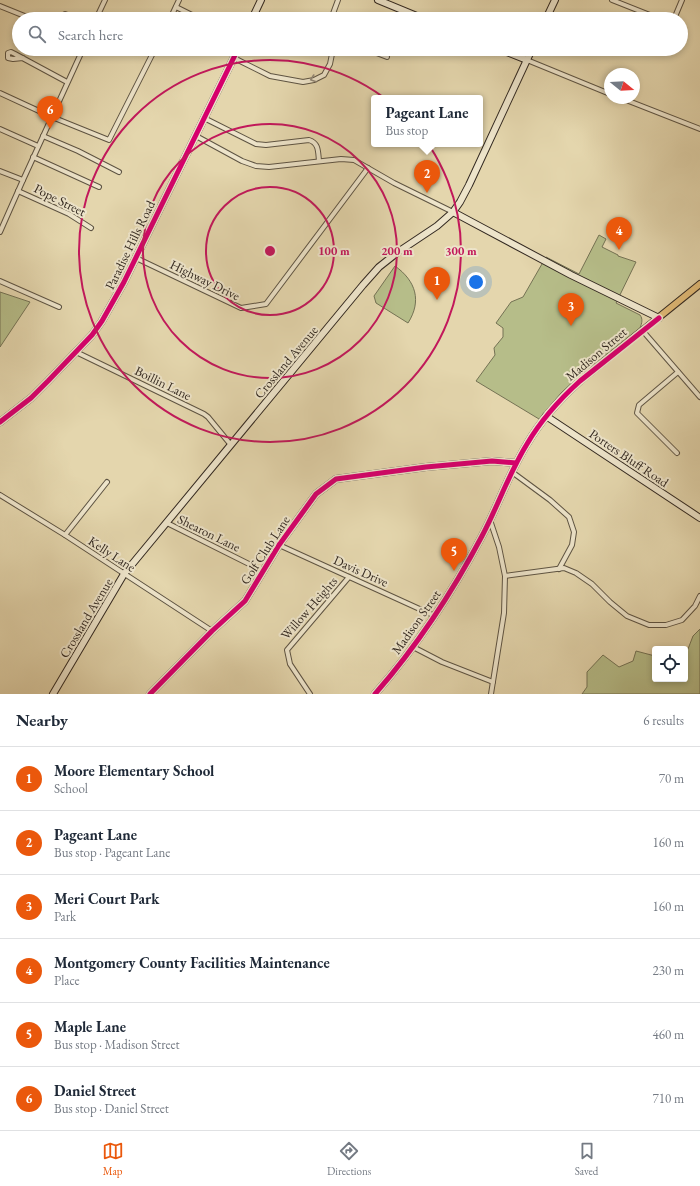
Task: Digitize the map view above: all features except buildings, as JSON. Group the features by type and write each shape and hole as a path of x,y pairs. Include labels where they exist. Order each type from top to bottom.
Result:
{"main road":[{"name":"Madison Street","path":"375,694 435,616 459,577 490,520 516,462 526,444 546,416 569,391 642,330 700,286"}],"street":[{"path":"99,12 105,0"},
{"path":"174,12 179,0"},
{"path":"255,12 261,0"},
{"path":"334,12 338,0"},
{"path":"378,0 407,12"},
{"path":"549,12 555,0"},
{"path":"612,0 642,12"},
{"path":"677,12 682,0"},
{"path":"0,6 15,12"},
{"path":"176,7 186,12"},
{"path":"0,232 80,56"},
{"path":"0,93 52,117 109,140 151,56"},
{"path":"234,58 270,76 303,82 314,80 324,74 330,64 332,56"},
{"path":"516,56 604,92"},
{"name":"Crossland Avenue","path":"54,694 124,574 379,267 398,252 437,226 453,212 466,190 529,56"},
{"path":"23,58 68,82"},
{"name":"Paradise Hills Road","path":"0,422 38,391 76,352 102,321 136,258 234,58"},
{"path":"636,104 700,130"},
{"path":"204,118 256,144 266,145 309,140 313,141 317,147 319,161"},
{"path":"0,128 38,146"},
{"path":"43,136 78,151 120,172"},
{"path":"196,136 242,161 256,166 269,167 351,159 571,275 658,318"},
{"path":"33,157 99,187"},
{"name":"Highway Drive","path":"136,258 241,308 266,304 368,168"},
{"path":"0,170 23,180"},
{"name":"Pope Street","path":"18,191 69,214 91,228"},
{"path":"0,281 59,307"},
{"path":"642,330 700,397"},
{"name":"Boillin Lane","path":"76,352 204,414 231,445"},
{"path":"677,453 637,413 639,405 678,372"},
{"name":"Porters Bluff Road","path":"546,416 700,518"},
{"name":"Golf Club Lane","path":"150,694 212,631 245,601 279,545 316,494 336,479 426,467 492,461 516,462"},
{"path":"512,472 550,500 569,517 574,532 572,545 558,569"},
{"path":"65,535 106,482"},
{"name":"Kelly Lane","path":"0,495 65,535 212,631"},
{"path":"490,520 499,547 504,576 504,613 491,694"},
{"name":"Shearon Lane","path":"167,523 264,571"},
{"name":"Davis Drive","path":"279,545 435,616"},
{"path":"504,576 564,568 576,573 592,584 627,616 649,626 666,625 682,620 700,596"},
{"name":"Willow Heights","path":"310,694 290,664 286,650 349,577"},
{"path":"413,646 442,662 493,682"}],"green space":[{"path":"599,235 606,239 602,247 618,256 636,262 616,303 640,315 642,323 640,328 579,376 561,393 539,419 476,381 495,355 494,348 503,337 503,328 496,323 511,302 523,297 546,257 579,274"},
{"path":"395,266 408,278 415,292 415,307 408,323 376,303 374,296"},
{"path":"0,292 30,302 0,347"},
{"path":"700,629 700,694 582,694 587,687 587,672 603,655 619,667 633,661 636,651 652,655 652,682 688,682 688,649 693,636"}],"cycle path":[{"path":"0,422 31,398 92,335 102,321 124,282 235,56"},
{"path":"375,694 419,638 459,578 482,536 521,455 532,435 544,419 565,395 580,381 659,318"},
{"path":"150,694 212,631 245,601 279,545 316,494 336,479 426,467 492,461 516,463"}],"place":[{"name":"Daniel Street","path":"50,129"},
{"name":"Pageant Lane","path":"427,193"},
{"name":"Montgomery County Facilities Maintenance","path":"619,250"},
{"name":"Moore Elementary School","path":"437,300"},
{"name":"Meri Court Park","path":"571,326"},
{"name":"Maple Lane","path":"454,571"}]}
